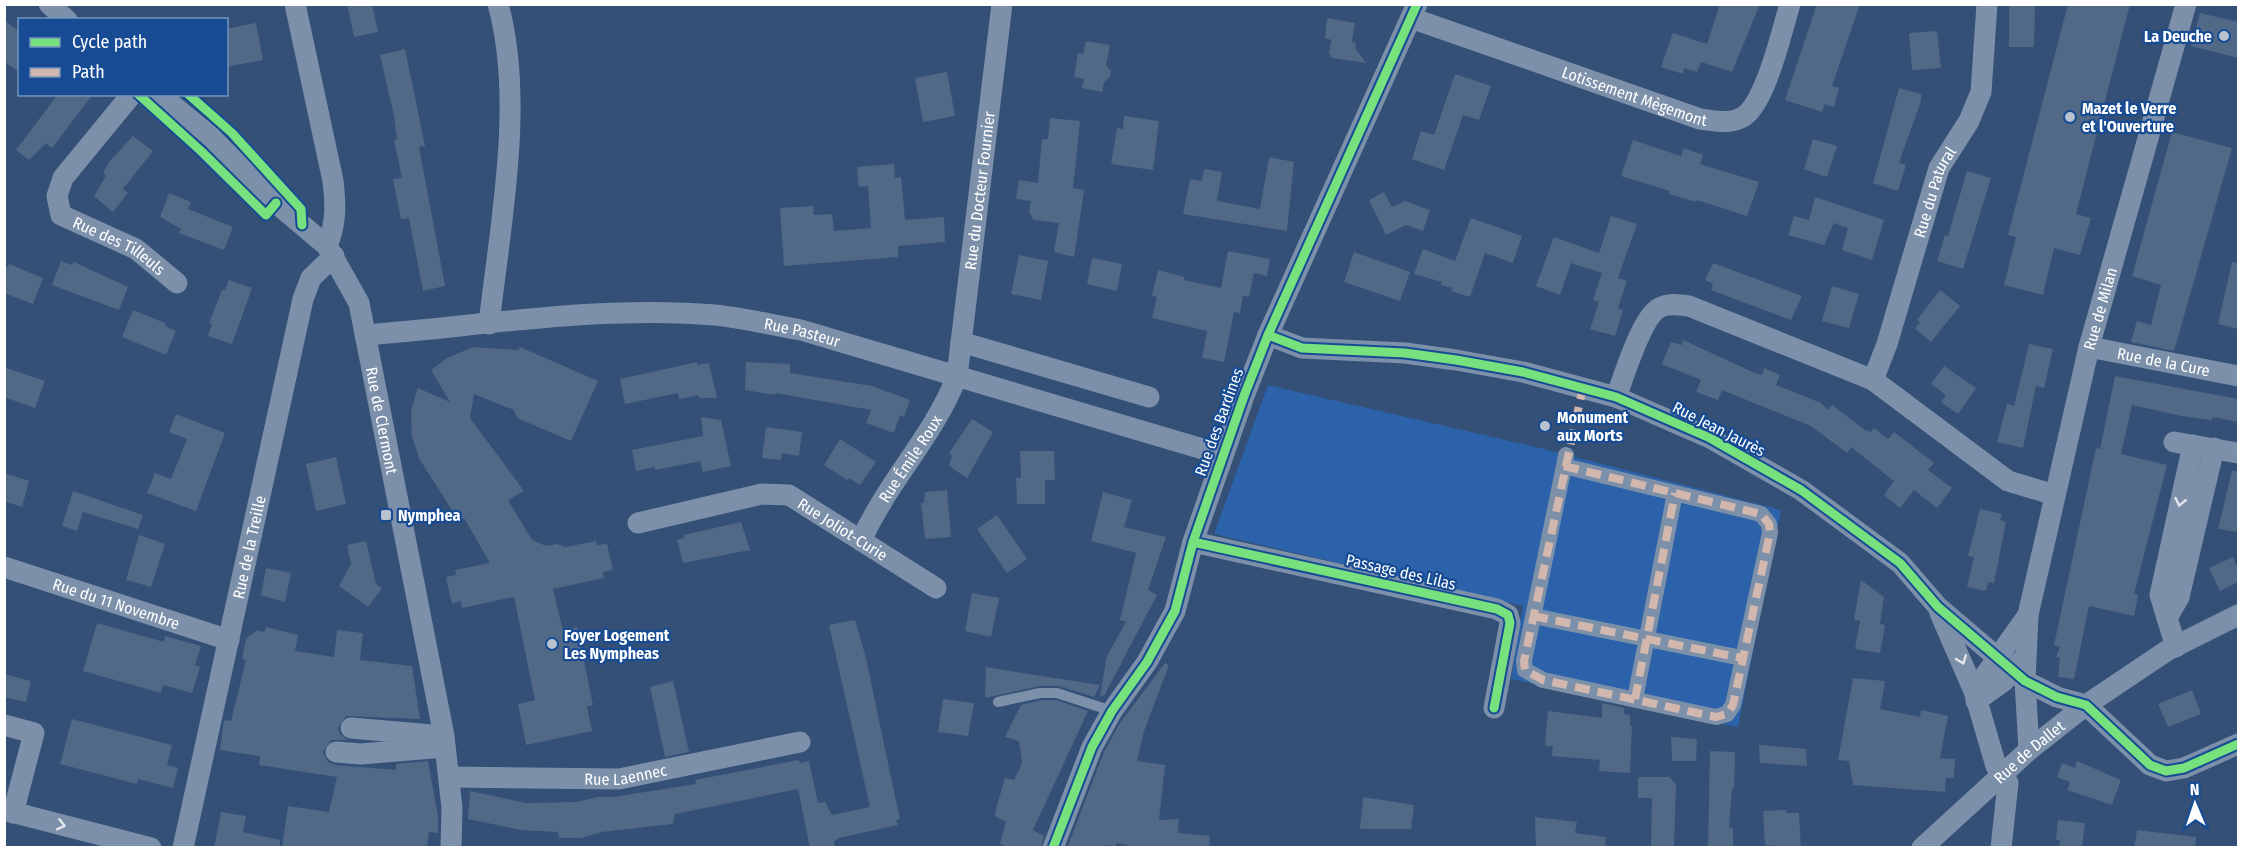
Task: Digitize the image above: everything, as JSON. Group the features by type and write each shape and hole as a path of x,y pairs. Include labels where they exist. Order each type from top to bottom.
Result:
{"street":[{"path":"49,4 65,18"},
{"path":"295,4 333,181 336,207 330,251"},
{"path":"489,324 508,149 509,70 498,4"},
{"name":"Rue du Docteur Fournier","path":"957,376 1002,4"},
{"name":"Lotissement Mègemont","path":"1414,11 1700,119 1726,122 1742,118 1753,107 1762,89 1790,4"},
{"name":"Rue du Patural","path":"1872,380 1887,344 1939,168 1969,121 1981,92 1987,4"},
{"name":"Rue de Milan","path":"2028,750 2021,669 2028,615 2090,347 2186,4"},
{"name":"Rue des Bardines","path":"1053,848 1092,747 1112,711 1147,662 1175,610 1193,542 1268,334 1414,11"},
{"name":"Rue des Tilleuls","path":"130,96 63,177 57,196 61,215 136,249 177,283"},
{"path":"161,96 209,135 276,203 330,251"},
{"name":"Rue de Clermont","path":"330,251 358,303 365,335 445,741 449,777 451,848"},
{"name":"Rue de la Treille","path":"183,848 303,299 311,278 330,251"},
{"path":"1616,397 1648,318 1659,307 1672,304 1689,306 1872,380 2008,481 2055,495"},
{"name":"Rue Pasteur","path":"365,335 604,314 713,315 801,330 1223,455"},
{"name":"Rue Jean Jaurès","path":"1268,334 1302,348 1405,353 1523,372 1616,397 1710,438 1801,490 1900,563 1938,607 1996,657 2021,669 2057,697 2086,705"},
{"path":"961,342 1149,397"},
{"name":"Rue de la Cure","path":"2090,347 2238,376"},
{"name":"Rue Émile Roux","path":"861,541 875,510 945,407 957,376"},
{"path":"2176,647 2160,595 2184,443 2238,453"},
{"path":"2168,618 2179,597 2214,448"},
{"path":"1565,461 1675,493 1761,514 1769,524 1770,533 1733,705 1727,714 1716,717 1537,679 1525,670 1524,661 1565,461"},
{"path":"1635,699 1675,493"},
{"name":"Rue Joliot-Curie","path":"638,523 762,494 789,495 936,588"},
{"name":"Passage des Lilas","path":"1193,542 1486,607 1508,615 1510,623 1494,708"},
{"name":"Rue du 11 Novembre","path":"4,567 229,640"},
{"name":"Rue Jean Jaurès","path":"1938,607 1955,642 1975,696 1995,766 2008,783 2001,848"},
{"name":"Rue de Milan","path":"1975,696 1996,657 2028,615"},
{"name":"Rue de Dallet","path":"1922,848 2028,750 2086,705 2176,647 2238,615"},
{"path":"1533,616 1742,658"},
{"path":"1975,696 2021,669"},
{"path":"2086,705 2140,758 2166,771 2184,768 2238,744"},
{"path":"4,725 34,733 9,812 151,848"},
{"path":"351,728 445,741"},
{"path":"336,752 362,754 445,741"},
{"name":"Rue Laennec","path":"449,777 619,779 800,742"}],"lane":[{"path":"998,702 1040,693 1057,693 1112,711"}],"shaded area":[{"path":"1268,385 1536,447 1781,510 1738,727 1511,679 1523,606 1214,534"}],"building":[{"path":"347,4 372,4 378,32 354,37"},
{"path":"1720,4 1760,4 1732,72 1701,62 1697,72 1684,68 1683,74 1661,67 1673,33 1707,44"},
{"path":"1817,4 1860,4 1832,86 1839,88 1834,107 1825,104 1822,112 1785,100"},
{"path":"2009,4 2035,4 2034,47 2009,47"},
{"name":"Mazet le Verre et l'Ouverture","path":"2068,4 2130,4 2076,214 2091,218 2080,255 2054,248 2043,295 2004,285 2016,237 2008,235"},
{"name":"La Deuche","path":"2200,13 2238,22 2238,58 2191,46"},
{"path":"1327,18 1355,23 1352,42 1356,43 1355,48 1366,63 1332,58 1329,53 1331,40 1325,38"},
{"path":"4,20 18,30 18,72 4,61"},
{"path":"256,23 263,60 228,67 228,29"},
{"path":"1937,31 1941,68 1912,70 1909,33"},
{"path":"1086,41 1110,45 1106,65 1111,71 1110,77 1104,82 1102,92 1082,88 1084,79 1074,77 1078,53 1083,54"},
{"path":"405,49 425,146 419,147 445,286 423,291 409,218 401,219 393,179 402,178 394,140 397,139 394,116 380,55"},
{"path":"947,72 955,116 923,122 915,78"},
{"path":"1455,74 1491,86 1479,120 1463,115 1444,170 1412,159 1421,131 1434,135"},
{"path":"1899,88 1921,94 1921,101 1899,163 1906,165 1898,191 1873,183"},
{"path":"56,96 91,96 52,148 46,143 29,160 16,150"},
{"path":"1124,116 1159,121 1153,170 1111,164 1117,128 1123,129"},
{"path":"1050,118 1080,121 1073,188 1084,190 1074,257 1054,252 1059,223 1034,220 1029,212 1031,201 1016,199 1019,180 1038,183 1042,139 1048,139"},
{"path":"2172,132 2232,148 2174,351 2131,342 2137,321 2151,325 2161,285 2132,276"},
{"path":"133,136 153,151 123,189 128,193 113,212 94,196 106,176 103,173 109,162"},
{"path":"1813,139 1837,146 1827,177 1804,169"},
{"path":"1633,140 1681,156 1684,148 1703,155 1700,164 1759,182 1747,216 1697,200 1696,202 1669,194 1670,191 1621,176"},
{"path":"1269,157 1294,162 1287,231 1183,214 1190,179 1202,181 1204,169 1222,172 1217,201 1260,209"},
{"path":"894,164 895,178 901,177 905,220 944,217 945,242 898,246 898,257 784,266 780,208 813,206 814,215 832,214 834,231 871,228 868,186 859,187 857,167"},
{"path":"1967,171 1991,178 1963,269 1937,261 1945,235 1948,236"},
{"path":"1384,192 1392,207 1405,201 1430,210 1423,231 1406,225 1386,235 1369,200"},
{"path":"169,193 191,202 188,209 233,227 224,250 179,233 181,229 160,217"},
{"path":"1815,197 1884,220 1872,260 1842,250 1848,228 1834,223 1824,245 1788,235 1794,216 1809,220"},
{"path":"1611,216 1637,224 1618,278 1627,281 1618,308 1623,310 1615,336 1590,329 1599,302 1593,300 1602,273 1571,263 1560,295 1536,286 1554,237 1599,253"},
{"path":"1471,218 1522,236 1513,263 1485,253 1470,297 1451,291 1452,288 1441,285 1442,282 1414,274 1423,249 1455,261"},
{"path":"1228,251 1270,259 1267,276 1254,273 1249,297 1243,296 1240,313 1234,312 1224,362 1202,358 1207,331 1152,318 1157,297 1152,296 1158,270 1185,277 1184,280 1221,288"},
{"path":"1354,252 1410,272 1400,301 1344,282"},
{"path":"1019,255 1048,261 1041,300 1011,294"},
{"path":"1092,258 1122,264 1117,291 1087,284"},
{"path":"61,261 72,265 74,262 128,287 119,310 52,285"},
{"path":"2232,262 2238,263 2238,329 2218,324"},
{"path":"1713,263 1802,296 1791,320 1711,290 1713,284 1705,280"},
{"path":"9,264 43,278 33,304 4,293 4,266 8,267"},
{"path":"229,280 252,288 232,344 208,336 212,324 209,323 222,290 225,290"},
{"path":"1832,286 1859,294 1849,328 1822,321"},
{"path":"1940,290 1960,306 1931,342 1915,329 1920,322 1917,320"},
{"path":"133,310 165,323 165,326 176,331 166,355 122,337"},
{"path":"1683,340 1755,373 1762,375 1764,368 1780,375 1776,385 1821,403 1828,410 1832,405 1865,430 1871,432 1874,428 1888,439 1894,432 1934,463 1928,470 1952,488 1937,508 1914,490 1900,508 1884,495 1894,481 1851,447 1847,453 1811,426 1722,390 1718,400 1696,392 1701,380 1662,364 1671,342 1682,345"},
{"path":"2029,344 2053,349 2044,388 2036,386 2023,448 1997,442 2007,404 2014,406"},
{"path":"473,347 518,350 520,347 598,381 571,441 517,418 514,410 474,394 470,418 524,491 508,500 532,540 546,546 557,544 565,547 596,541 597,545 607,544 613,570 603,572 604,578 553,589 563,631 577,627 593,705 587,707 592,731 526,745 518,704 535,700 514,597 462,608 461,601 452,604 446,577 456,575 455,570 490,563 464,518 459,521 420,460 412,437 411,410 418,388 450,402 431,370 447,358"},
{"path":"697,362 697,365 709,363 717,398 699,398 699,395 679,399 678,393 625,404 620,379"},
{"path":"746,362 790,364 790,373 872,386 910,400 904,417 900,415 894,433 866,423 871,410 776,393 775,395 745,390"},
{"path":"1944,366 1976,388 1958,414 1941,402 1946,395 1931,384"},
{"path":"4,367 45,381 35,408 4,397"},
{"path":"2115,376 2238,399 2238,422 2213,417 2212,420 2181,416 2132,405 2121,454 2167,465 2134,594 2138,595 2134,616 2089,606 2074,679 2058,677 2060,658 2056,657 2060,647 2054,645 2096,448 2100,449"},
{"path":"176,414 225,433 196,511 147,493 155,473 171,479 187,439 169,432"},
{"path":"701,417 721,420 731,466 703,472 700,461 655,470 655,467 636,471 632,450 703,436"},
{"path":"972,419 993,432 967,478 949,466 952,456 949,453"},
{"path":"766,427 802,432 799,456 782,453 781,460 762,458"},
{"path":"840,439 876,462 860,485 849,478 847,480 824,465"},
{"path":"1020,451 1054,451 1055,480 1045,480 1045,504 1017,504 1016,478 1021,478"},
{"path":"336,457 346,504 316,511 306,464"},
{"path":"2232,471 2238,471 2238,532 2218,529"},
{"path":"4,473 29,481 22,507 4,501"},
{"path":"947,490 951,537 925,539 921,503 924,503 925,492"},
{"path":"73,491 143,515 138,529 83,512 77,531 62,526"},
{"path":"1103,492 1132,500 1124,527 1166,537 1148,590 1157,595 1104,696 1100,695 1107,656 1126,622 1120,620 1136,553 1091,541"},
{"path":"1980,509 2002,514 2000,520 2006,522 1994,583 1988,582 1986,591 1967,587 1974,557 1968,556"},
{"path":"997,515 1027,559 1007,573 977,529"},
{"path":"741,522 750,550 683,563 677,540 684,538 684,535"},
{"path":"139,535 165,544 151,587 126,580"},
{"path":"366,541 376,584 382,588 368,607 339,586 351,564 347,545"},
{"path":"2233,557 2238,569 2238,582 2220,591 2209,568"},
{"path":"266,568 291,573 285,602 261,595"},
{"path":"1861,580 1884,597 1880,624 1885,625 1880,653 1855,649 1860,621 1854,620"},
{"path":"972,593 999,598 991,637 965,631"},
{"path":"855,620 866,658 900,819 896,820 898,825 839,838 834,841 835,848 810,848 798,789 675,814 673,824 602,832 581,838 559,838 558,832 521,830 468,819 470,791 526,803 577,802 597,797 613,797 696,784 695,780 799,760 800,763 809,761 818,803 825,802 832,815 870,807 829,625"},
{"path":"97,623 164,642 165,636 201,646 195,665 200,667 192,693 163,685 161,693 83,671"},
{"path":"266,627 298,635 295,651 334,657 337,630 363,633 360,660 412,666 420,719 346,716 338,728 340,734 348,740 331,740 323,752 328,762 335,765 396,770 396,764 428,761 438,816 438,833 429,832 427,848 282,848 288,806 329,812 337,777 259,765 260,756 220,750 224,720 231,721 246,660 242,659 246,639 257,630 264,632"},
{"path":"1165,663 1169,665 1144,731 1137,761 1165,765 1159,820 1179,819 1178,833 1210,836 1209,848 1141,848 1117,843 1116,846 1104,845 1104,848 1067,848 1104,752 1120,723"},
{"path":"986,667 1100,685 1094,697 1059,686 1040,686 985,698"},
{"path":"4,674 31,681 26,702 4,697"},
{"path":"1853,678 1885,681 1880,709 1920,717 1921,710 1948,716 1940,758 1955,759 1954,778 1946,778 1945,792 1853,785 1849,761 1838,760"},
{"path":"673,681 689,752 665,757 650,687"},
{"path":"2192,690 2201,714 2168,727 2158,704"},
{"path":"943,699 974,703 968,736 938,732"},
{"path":"1041,700 1056,700 1088,711 1033,830 1044,836 1041,848 1011,848 1000,844 1006,822 995,816 1005,778 1014,780 1022,763 1019,741 1005,737 1021,705"},
{"path":"1602,703 1624,708 1624,714 1630,715 1630,726 1632,726 1630,773 1599,771 1600,760 1552,756 1553,746 1545,746 1548,711 1602,718"},
{"path":"72,719 172,745 167,765 178,768 173,788 138,779 137,784 60,764"},
{"path":"1671,737 1697,739 1696,761 1672,761"},
{"path":"1759,745 1806,749 1807,766 1760,763"},
{"path":"1710,751 1735,752 1734,789 1732,788 1729,828 1733,828 1733,848 1708,848"},
{"path":"2077,761 2121,780 2112,805 2067,790 2070,782 2057,777 2062,763 2075,768"},
{"path":"1638,777 1669,777 1676,784 1674,848 1651,848 1652,798 1638,798"},
{"path":"1363,797 1414,805 1411,829 1360,829"},
{"path":"1786,810 1786,813 1799,813 1801,848 1765,845 1763,811"},
{"path":"221,812 246,816 243,832 280,840 280,848 214,848"},
{"path":"1535,817 1577,822 1575,833 1606,837 1605,848 1536,848"},
{"path":"2058,820 2085,823 2082,848 2059,848 2060,840 2056,840"},
{"path":"2137,830 2196,837 2195,848 2134,848"}],"marked path":[{"path":"1564,466 1761,514 1769,524 1770,533 1733,705 1727,714 1716,717 1543,680 1525,670 1524,661 1583,387"},
{"path":"1635,699 1675,493"},
{"path":"1533,616 1742,658"}],"cycle path":[{"path":"1053,848 1092,747 1112,711 1147,662 1175,611 1193,542 1268,335 1417,4"},
{"path":"140,96 201,151 266,215 276,203"},
{"path":"190,96 232,133 301,209 302,225"},
{"path":"1268,335 1302,348 1405,353 1456,360 1523,372 1616,397 1710,438 1801,490 1900,563 1938,607 2025,681 2057,697 2086,705 2150,765 2166,771 2184,768 2238,744"},
{"path":"1193,542 1497,609 1508,615 1510,623 1494,708"}],"place":[{"name":"La Deuche","path":"2224,36"},
{"name":"Mazet le Verre et l'Ouverture","path":"2070,117"},
{"name":"Monument aux Morts","path":"1545,426"},
{"name":"Nymphea","path":"386,515"},
{"name":"Foyer Logement Les Nympheas","path":"552,644"}]}
